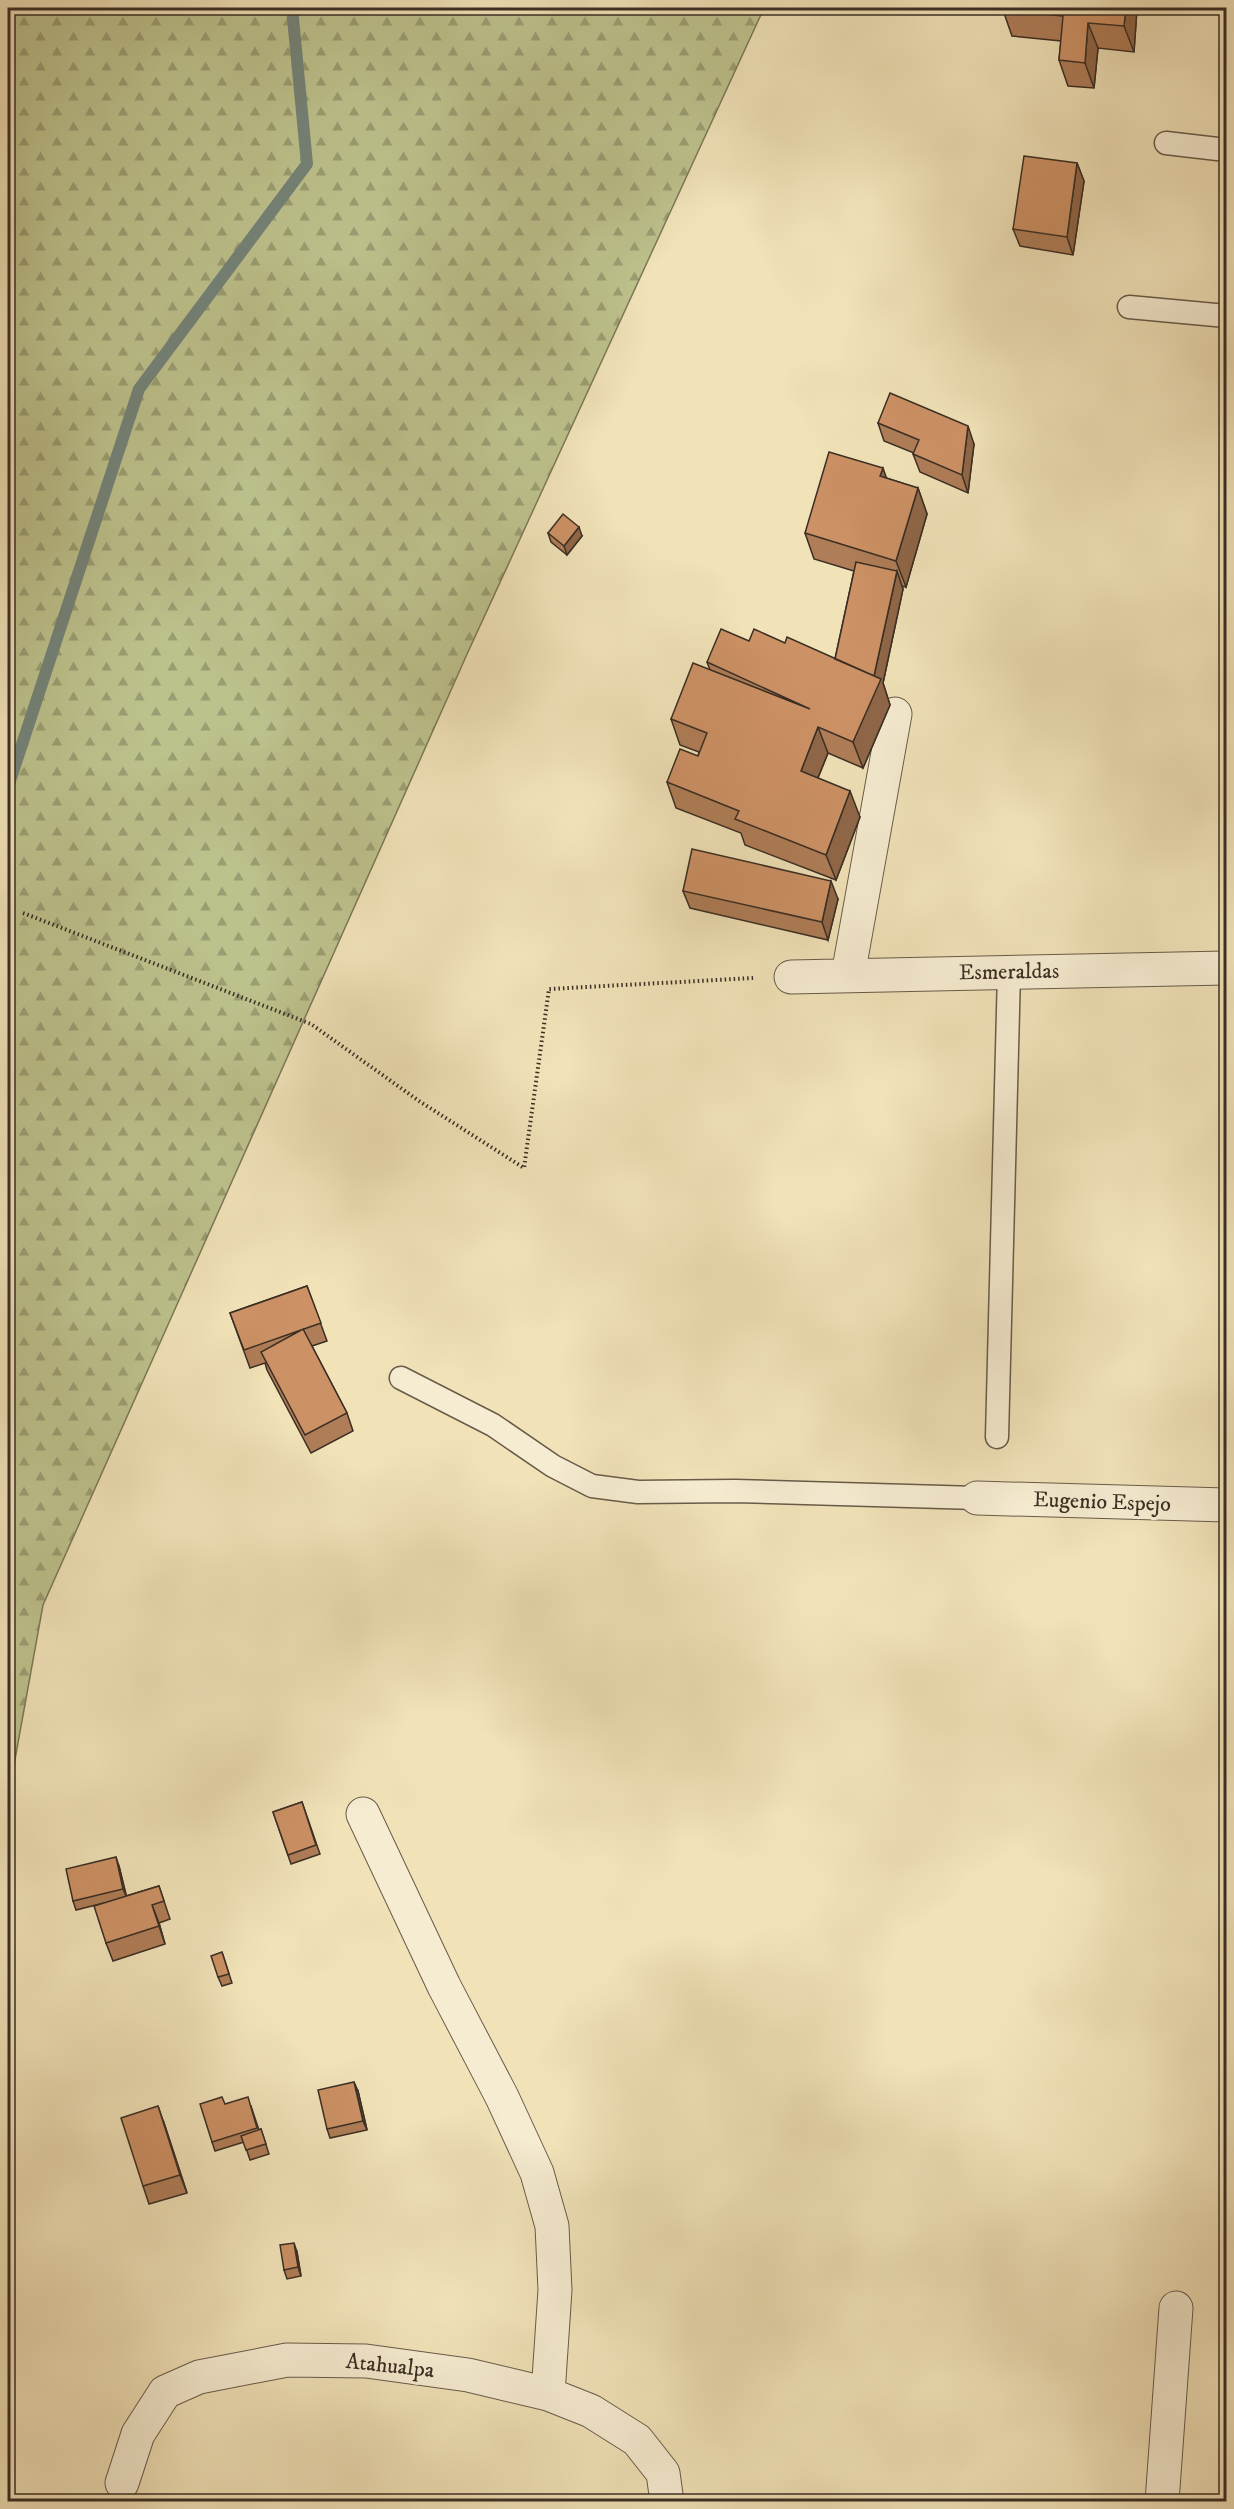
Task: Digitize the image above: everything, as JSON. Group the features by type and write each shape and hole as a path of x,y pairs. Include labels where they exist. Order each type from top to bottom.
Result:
{"street":[{"path":"848,975 895,714"},
{"name":"Esmeraldas","path":"791,976 1227,968"},
{"name":"Eugenio Espejo","path":"977,1498 1227,1505"},
{"path":"363,1814 444,1986 502,2097 537,2173 553,2237 555,2290 548,2394"},
{"path":"1162,2502 1176,2307"},
{"name":"Atahualpa","path":"122,2484 138,2434 165,2392 199,2377 287,2361 366,2361 468,2375 548,2394 591,2411 636,2440 663,2473 668,2502"}],"lane":[{"path":"1166,143 1227,150"},
{"path":"1129,308 1227,316"},
{"path":"997,1437 1009,972"},
{"path":"401,1378 493,1425 553,1466 592,1486 638,1492 735,1491 977,1498"}],"path":[{"path":"23,913 311,1024 419,1101 524,1168 549,989 791,976"}],"green space":[{"path":"8,8 764,8 468,652 43,1605 8,1798"}],"building":[{"path":"1003,8 1126,8 1124,26 1088,23 1085,63 1059,60 1063,16 1003,10"},
{"path":"1024,156 1077,163 1067,237 1013,229"},
{"path":"890,393 968,426 962,475 913,454 919,440 878,423"},
{"path":"829,452 883,468 880,476 918,488 896,561 805,533"},
{"path":"563,514 579,527 564,546 548,533"},
{"path":"856,562 897,571 874,676 835,659"},
{"path":"721,629 749,641 754,629 785,643 787,637 881,679 853,742 818,727 801,771 850,791 826,855 735,819 739,811 667,782 680,749 698,756 707,733 671,719 693,663 810,709 707,662"},
{"path":"692,849 831,881 822,922 683,891"},
{"path":"307,1286 321,1323 244,1350 230,1313"},
{"path":"303,1329 347,1413 305,1435 261,1352"},
{"path":"302,1802 316,1845 288,1855 273,1812"},
{"path":"116,1857 123,1889 73,1901 66,1869"},
{"path":"159,1886 164,1901 152,1905 159,1926 106,1943 94,1906"},
{"path":"222,1952 229,1974 218,1977 211,1956"},
{"path":"354,2082 363,2121 327,2129 318,2090"},
{"path":"222,2097 225,2104 248,2097 257,2128 212,2142 200,2104"},
{"path":"158,2106 180,2175 143,2186 121,2118"},
{"path":"261,2129 266,2144 246,2150 241,2136"},
{"path":"294,2243 298,2267 284,2270 280,2245"}],"waterway":[{"path":"8,787 139,389 307,164 292,8"}]}
